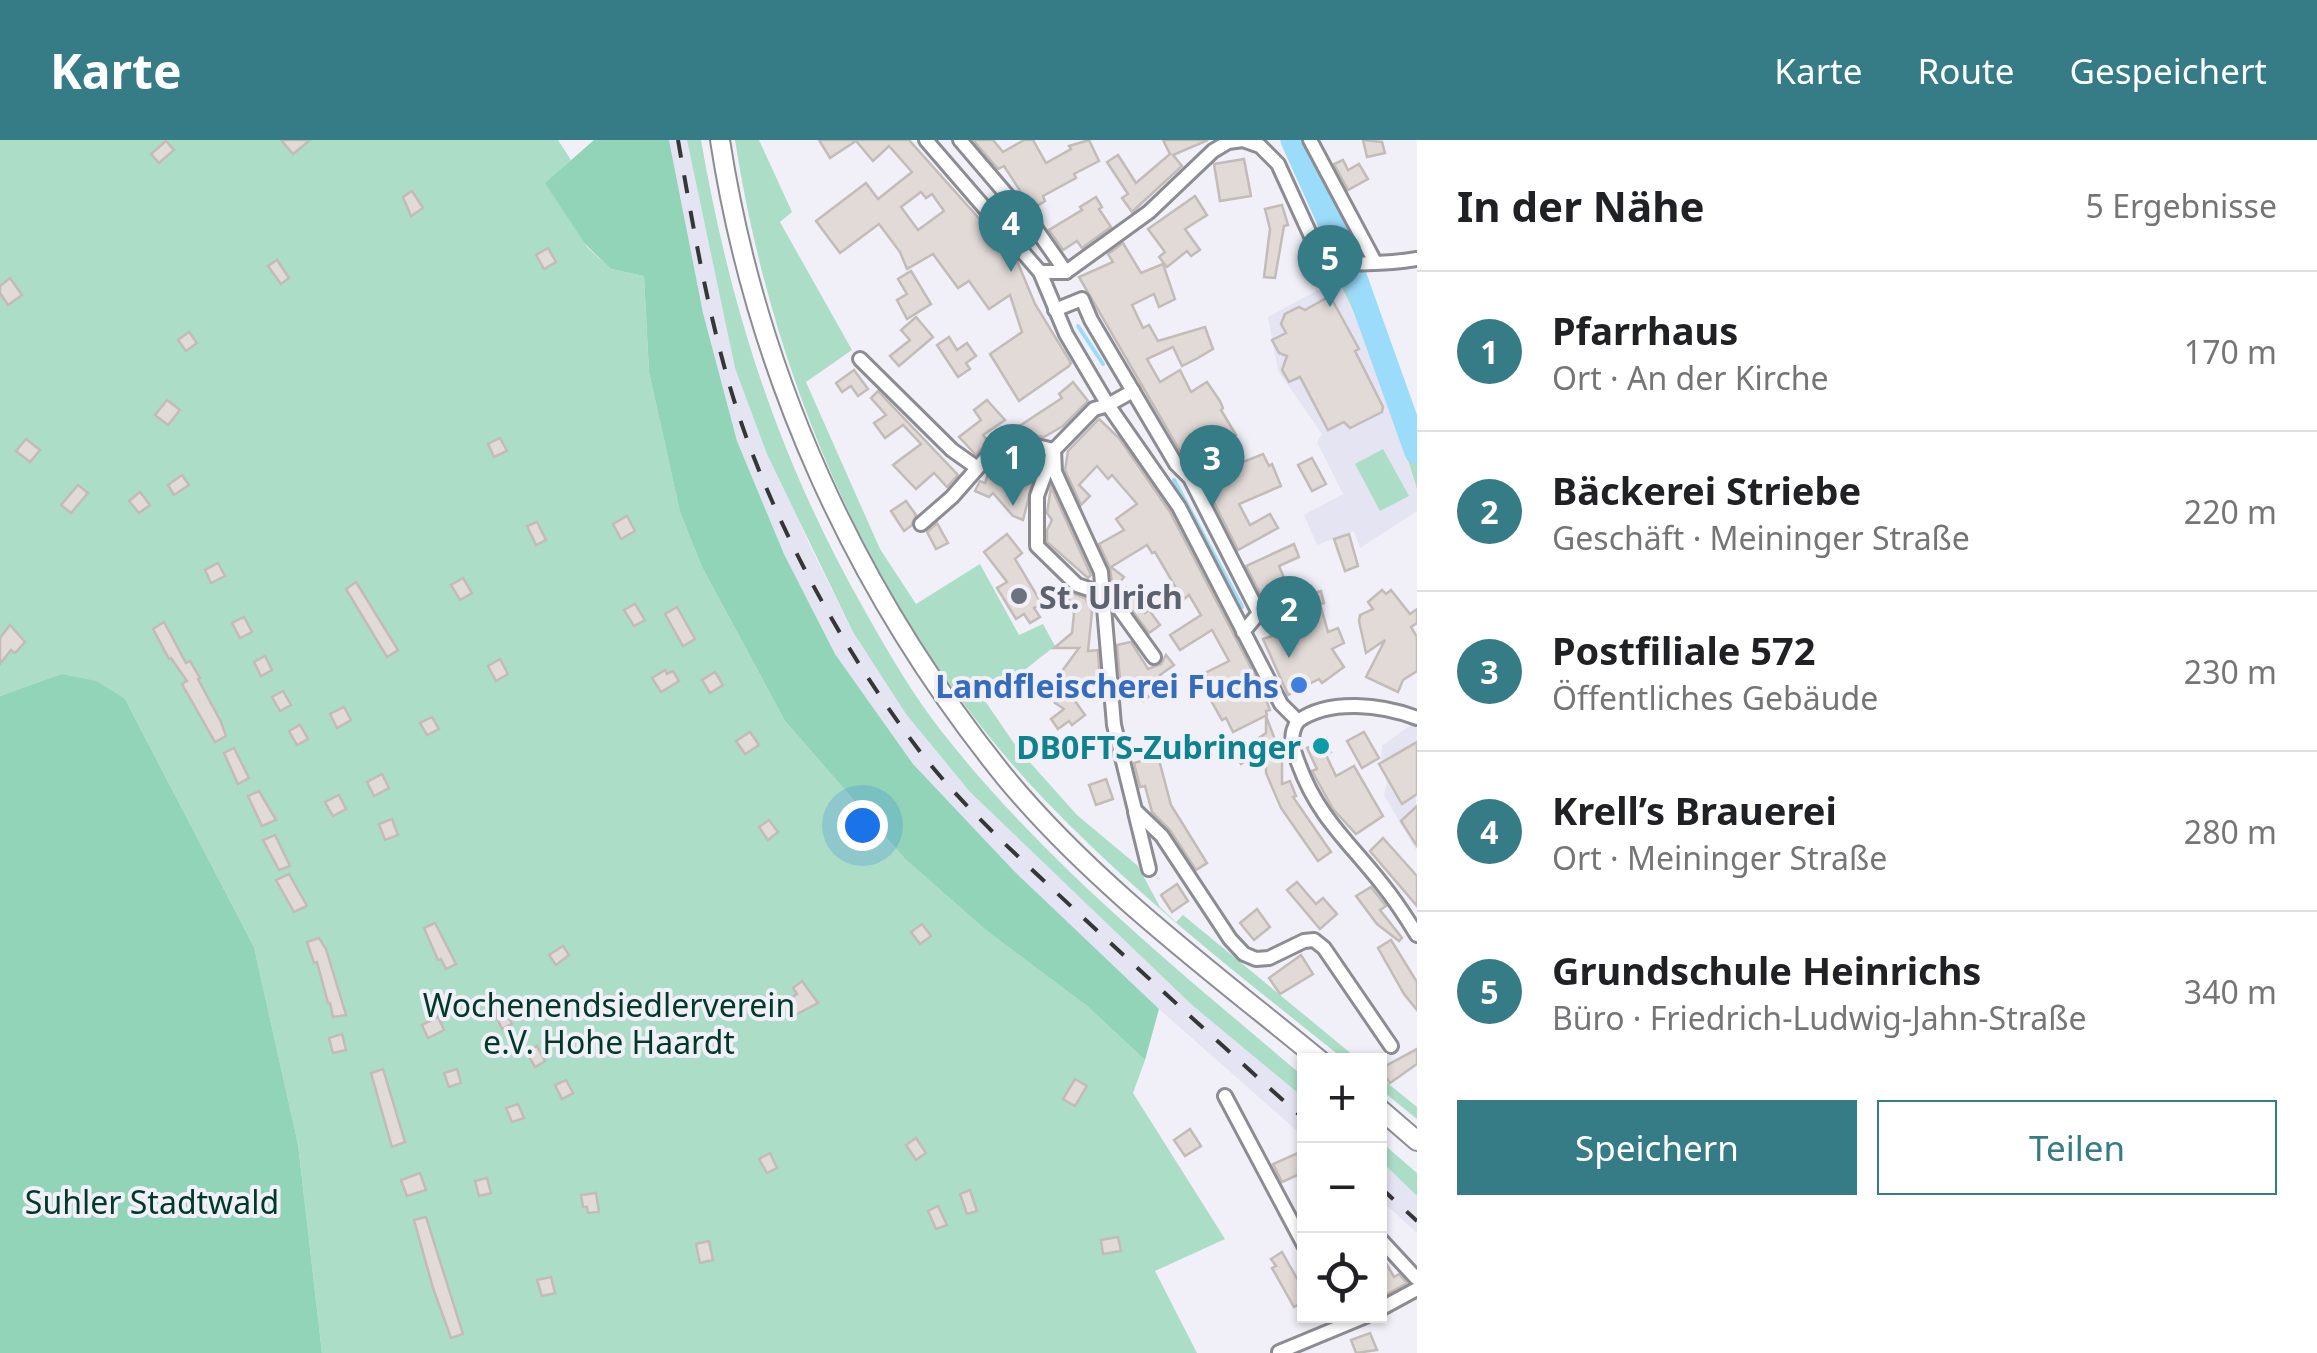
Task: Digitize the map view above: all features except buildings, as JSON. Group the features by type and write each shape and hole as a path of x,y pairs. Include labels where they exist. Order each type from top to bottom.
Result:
{"main road":[{"path":"720,140 744,256 777,374 808,452 858,556 925,670 1006,778 1100,876 1312,1053"},
{"path":"1387,1115 1417,1141"}],"street":[{"path":"926,140 1040,272 1055,310 1108,405 1259,613 1243,632"},
{"path":"960,140 1036,229 1066,272"},
{"path":"1040,272 1066,272 1149,212 1213,151 1228,142 1243,140 1260,146 1278,164 1321,258 1332,262 1417,260"},
{"path":"1310,140 1370,262"},
{"path":"1055,310 1082,299 1176,464 1190,478 1243,632 1281,704 1298,721"},
{"path":"860,360 952,450 976,467"},
{"path":"1133,391 1094,408 1054,450 1037,496 1037,546 1078,585 1104,594 1116,604 1154,657"},
{"path":"921,524 963,486 976,467 1005,444 1024,443 1054,450"},
{"path":"1054,450 1056,472 1101,572 1114,725 1149,869"},
{"path":"1159,475 1176,464"},
{"path":"1417,718 1372,706 1318,711 1292,728 1292,741 1308,790 1326,820 1380,880 1417,935"},
{"path":"1135,810 1162,836 1244,954 1256,959 1269,958 1314,940 1324,948 1391,1046"},
{"path":"1225,1096 1298,1233"},
{"path":"1387,1246 1417,1278"},
{"path":"1387,1305 1417,1289"},
{"path":"1279,1352 1349,1323"}],"shaded area":[{"path":"669,140 687,140 735,368 809,544 853,632 906,714 970,792 1192,1005 1297,1092 1297,1131 1159,1009 1013,871 913,764 835,654 784,554 737,441 703,313"},
{"path":"1338,279 1377,360 1417,490 1417,511 1360,548 1354,531 1317,545 1304,515 1343,494 1317,442 1322,434 1278,371 1268,317"},
{"path":"1412,724 1417,727 1416,850 1384,795 1387,782 1381,764 1382,746"},
{"path":"1387,1167 1417,1196 1417,1233 1387,1205"}],"green space":[{"name":"Wochenendsiedlerverein e.V. Hohe Haardt","path":"0,140 558,140 571,160 546,183 587,247 611,269 644,276 649,372 680,512 702,567 785,721 905,859 987,931 1087,1006 1145,1060 1133,1093 1225,1239 1155,1271 1197,1353 322,1353 298,1144 254,947 125,699 61,674 0,696"},
{"path":"594,140 669,140 703,313 737,441 784,554 835,654 913,764 1014,871 1159,1009 1145,1060 1087,1006 987,931 905,859 785,721 702,567 680,512 649,372 644,276 611,269 585,244 545,183"},
{"path":"687,140 701,140 743,324 783,440 834,554 911,688 982,780 1069,871 1297,1071 1297,1092 1192,1005 970,792 906,714 853,632 767,454 735,368"},
{"path":"735,140 759,140 792,212 780,222 852,350 806,382 880,549 916,604 980,564 1019,635 1043,624 1055,646 985,701 1018,749 1077,815 1138,866 1160,907 1172,918 1042,797 982,728 928,653 839,492 775,319 752,230"},
{"path":"1286,140 1304,140 1359,254 1327,250"},
{"path":"1368,278 1417,425 1417,489 1377,360 1338,279"},
{"path":"1383,449 1409,496 1380,511 1355,464"},
{"name":"Suhler Stadtwald","path":"61,674 96,681 125,699 254,947 298,1144 322,1353 0,1353 0,696"},
{"path":"1183,915 1351,1053 1336,1053 1189,933 1176,922"},
{"path":"1387,1083 1417,1107 1417,1119 1387,1095"},
{"path":"1387,1147 1417,1173 1417,1196 1387,1167"}],"waterway":[{"path":"1293,140 1353,273 1417,452"},
{"path":"1078,326 1103,364"},
{"path":"1174,480 1242,607"}],"railway":[{"path":"678,140 716,336 738,413 785,530 847,645 921,753 976,815 1297,1113"},
{"path":"1387,1193 1417,1221"}],"place":[{"name":"Krell’s Brauerei","path":"1011,272"},
{"name":"Grundschule Heinrichs","path":"1330,307"},
{"name":"Pfarrhaus","path":"1013,506"},
{"name":"Postfiliale 572","path":"1212,507"},
{"name":"St. Ulrich","path":"1019,596"},
{"name":"Bäckerei Striebe","path":"1289,658"},
{"name":"Landfleischerei Fuchs","path":"1299,685"},
{"name":"DB0FTS-Zubringer","path":"1321,746"}]}
